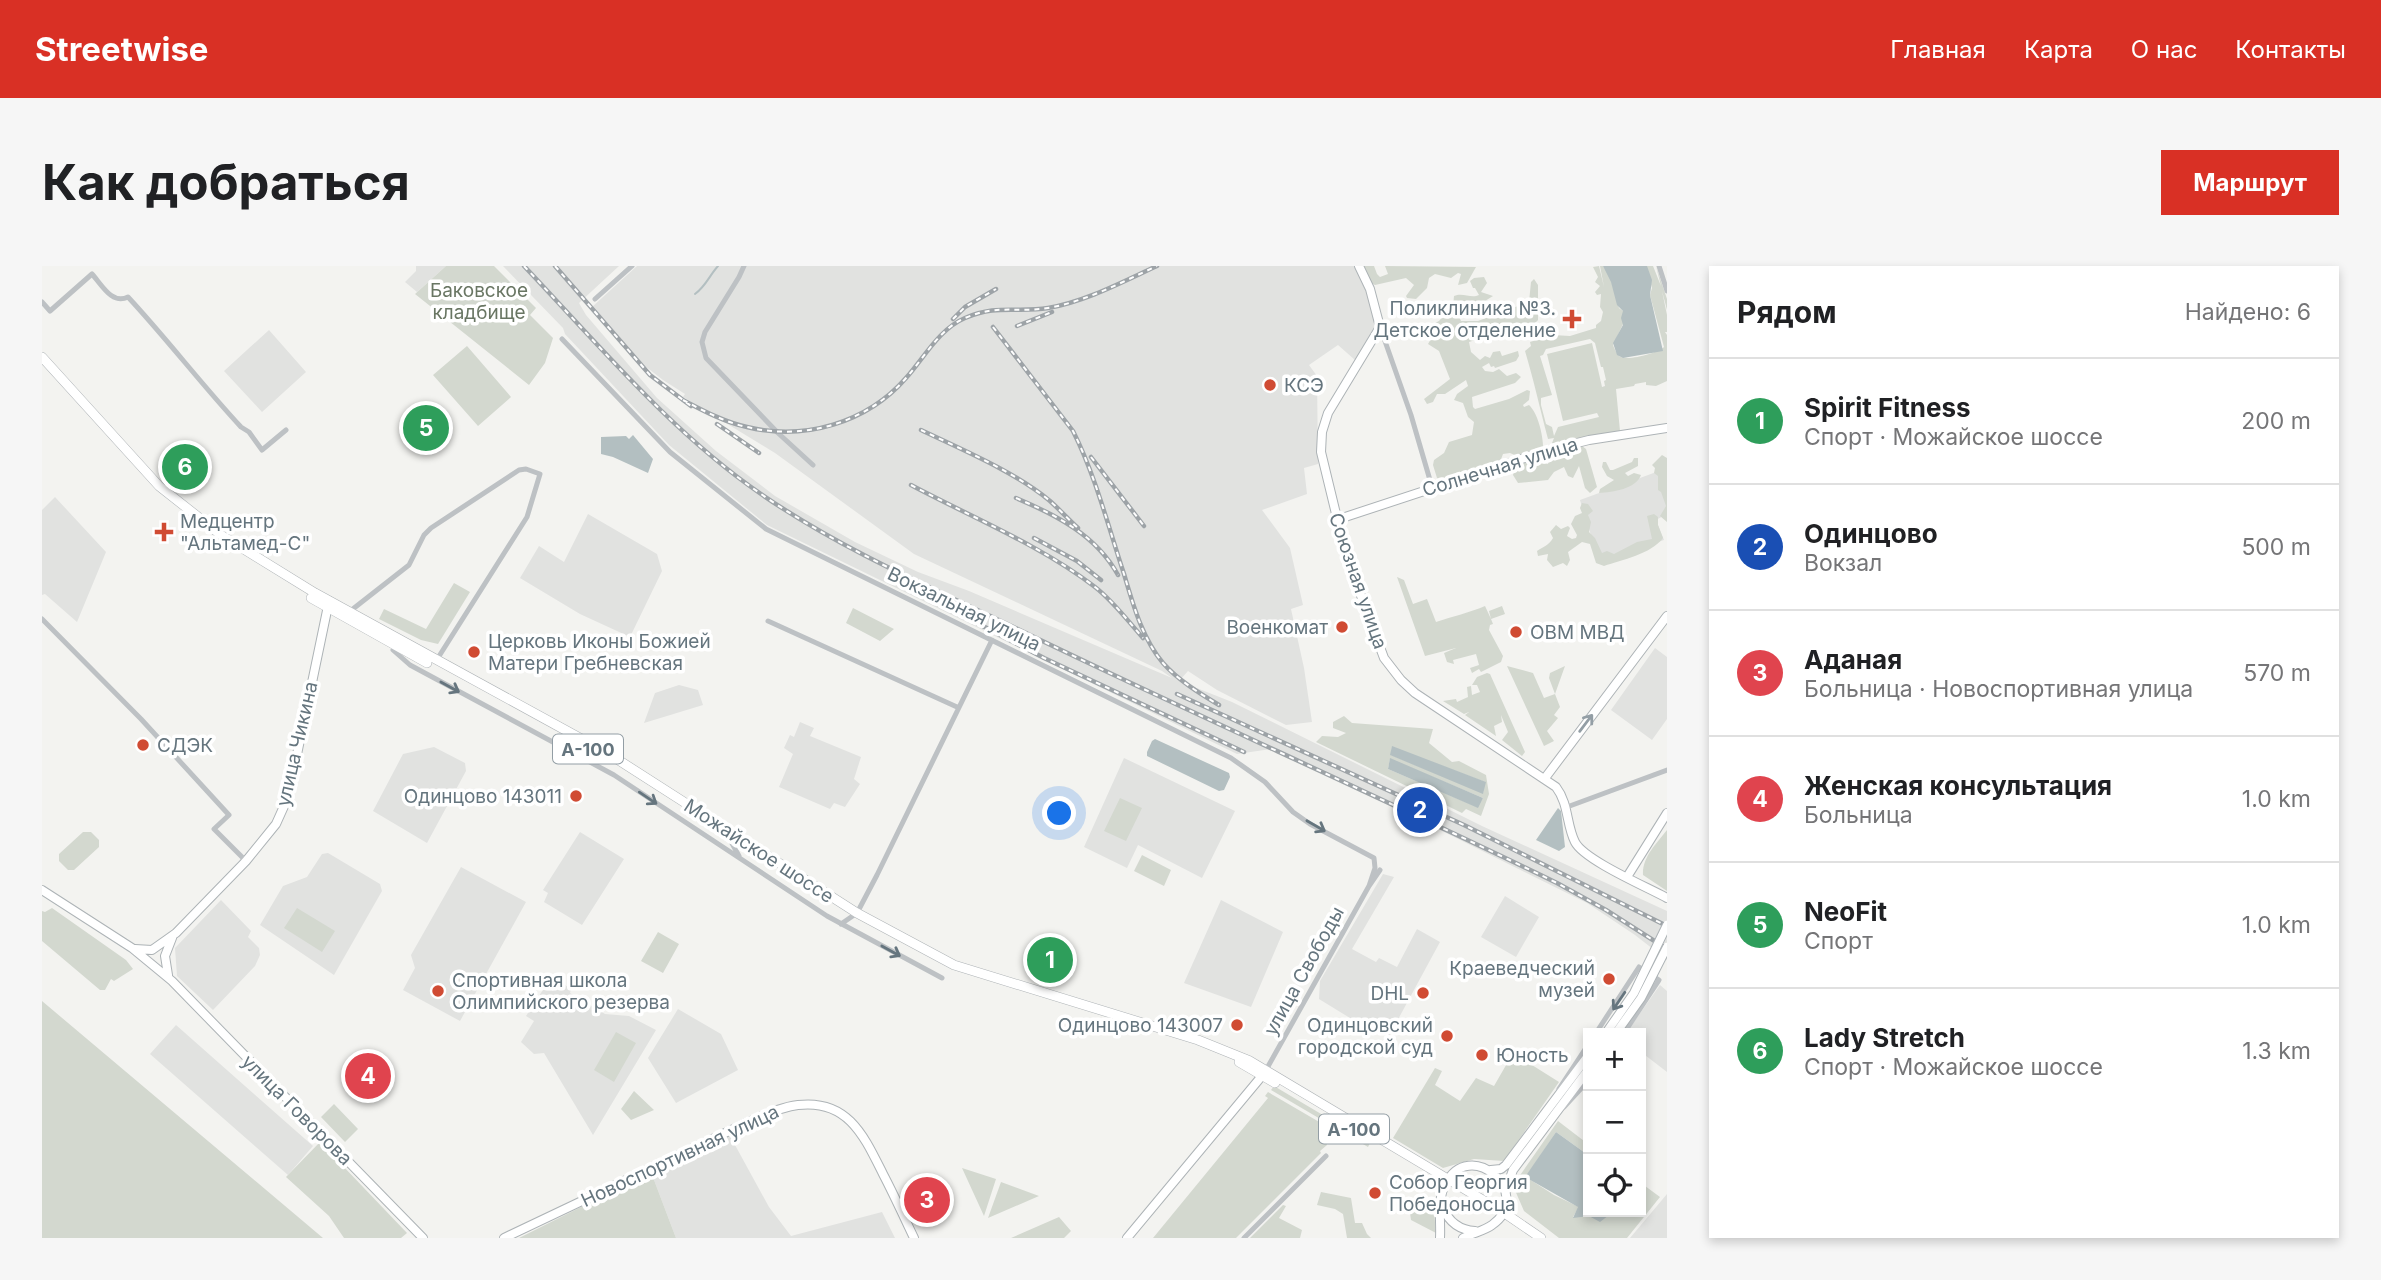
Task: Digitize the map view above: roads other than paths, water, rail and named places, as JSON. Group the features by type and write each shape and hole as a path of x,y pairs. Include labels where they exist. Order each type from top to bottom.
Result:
{"main road":[{"path":"1359,266 1370,289 1380,327"},
{"name":"Союзная улица","path":"1380,327 1334,403 1322,432 1321,452 1348,561 1384,658 1415,693 1545,778 1560,792 1567,807 1573,839 1583,853 1667,898"},
{"name":"Можайское шоссе","path":"42,357 171,498 245,551 394,648 607,759 729,838 952,970 1196,1045 1264,1073 1541,1238"},
{"name":"Можайское шоссе","path":"42,365 135,469 173,507 241,555 312,598 349,612 621,761 855,915"},
{"name":"Солнечная улица","path":"1336,520 1565,446 1667,428"},
{"path":"312,598 319,608 324,624"},
{"name":"улица Чикина","path":"165,957 169,943 176,933 246,861 276,824 285,804 296,763 328,604"},
{"path":"1545,778 1667,616"},
{"path":"1627,877 1667,813"},
{"path":"1651,838 1667,826"},
{"name":"улица Говорова","path":"42,890 132,948 172,981 423,1238"},
{"path":"1610,1028 1634,993 1667,925"},
{"name":"улица Чикина","path":"153,949 176,933"},
{"path":"1620,1028 1641,998 1667,947"},
{"name":"улица Говорова","path":"132,948 142,951 153,949"},
{"path":"153,949 163,950 165,957 160,965 152,964 148,955 153,949"},
{"name":"улица Говорова","path":"165,957 166,968 172,981"},
{"path":"1463,1238 1492,1225 1502,1214 1508,1179 1583,1064"},
{"path":"1127,1238 1264,1073"},
{"path":"1440,1238 1441,1201 1447,1181 1460,1168 1503,1168 1534,1136 1541,1119 1551,1113 1583,1076"},
{"name":"Новоспортивная улица","path":"503,1238 747,1123 786,1107 808,1104 839,1112 859,1130 914,1238"},
{"path":"1488,1169 1499,1178 1506,1192"},
{"path":"1441,1201 1443,1210 1454,1224 1478,1231"},
{"name":"Можайское шоссе","path":"1502,1214 1531,1238"}],"street":[{"path":"595,299 632,266"},
{"path":"744,266 740,277 705,332 702,342 706,358 813,466"},
{"path":"1659,266 1667,291"},
{"path":"42,302 50,311 92,274 114,298 122,300 128,296 166,338 198,381 241,427 249,432 262,450 286,430"},
{"path":"1380,327 1412,415 1432,487"},
{"name":"Вокзальная улица","path":"562,339 670,452 765,529 1231,758 1265,782 1293,812 1374,858 1378,869"},
{"path":"349,612 409,565 424,535 431,528 519,470 531,470 540,474 527,517 436,661"},
{"path":"42,619 141,719 229,814 214,829 246,861"},
{"path":"768,621 957,707"},
{"path":"841,924 855,915 992,640"},
{"path":"394,648 399,658 614,775 841,924 942,978"},
{"path":"1567,807 1667,770"},
{"path":"729,838 741,860"},
{"name":"улица Свободы","path":"1264,1073 1378,869"},
{"path":"1599,1028 1639,967 1659,980 1628,1028"},
{"path":"1541,1119 1583,1053"},
{"path":"1551,1113 1583,1085"},
{"path":"1534,1136 1531,1128 1555,1096"},
{"path":"1244,1238 1326,1156"}],"waterway":[{"path":"695,294 718,266"}],"railway":[{"path":"524,266 666,416 728,470 793,515 928,587 1557,883 1667,949"},
{"path":"555,266 650,375 691,406"},
{"path":"683,400 730,422 769,431 812,430 833,425 873,407 890,394 947,329 965,318 987,311 1048,308 1077,301 1157,266"},
{"path":"953,319 965,307 996,289"},
{"path":"1017,326 1052,312"},
{"path":"993,327 1073,431 1095,484 1135,609 1149,643 1175,675 1219,705"},
{"path":"717,424 759,453"},
{"path":"921,430 1021,480 1050,501 1078,528"},
{"path":"1091,457 1144,526"},
{"path":"911,485 1029,545 1074,572 1108,598 1143,638"},
{"path":"1016,498 1074,528 1098,548 1118,575"},
{"path":"1034,538 1077,561 1101,580"},
{"path":"891,578 1044,658 1244,752"},
{"path":"1177,694 1464,825 1667,926"}],"place":[{"name":"Поликлиника №3. Детское отделение","path":"1572,319"},
{"name":"КСЭ","path":"1270,385"},
{"name":"NeoFit","path":"426,428"},
{"name":"Lady Stretch","path":"185,467"},
{"name":"Медцентр \"Альтамед-С\"","path":"164,532"},
{"name":"Военкомат","path":"1342,627"},
{"name":"ОВМ МВД","path":"1516,632"},
{"name":"Церковь Иконы Божией Матери Гребневская","path":"474,652"},
{"name":"СДЭК","path":"143,745"},
{"name":"Одинцово 143011","path":"576,796"},
{"name":"Одинцово","path":"1420,810"},
{"name":"Spirit Fitness","path":"1050,960"},
{"name":"Краеведческий музей","path":"1609,979"},
{"name":"Спортивная школа Олимпийского резерва","path":"438,991"},
{"name":"DHL","path":"1423,993"},
{"name":"Одинцово 143007","path":"1237,1025"},
{"name":"Одинцовский городской суд","path":"1447,1036"},
{"name":"Юность","path":"1482,1055"},
{"name":"Женская консультация","path":"368,1076"},
{"name":"Собор Георгия Победоносца","path":"1375,1193"},
{"name":"Аданая","path":"927,1200"}],"park label":[{"name":"Баковское кладбище","path":"479,301"}]}
